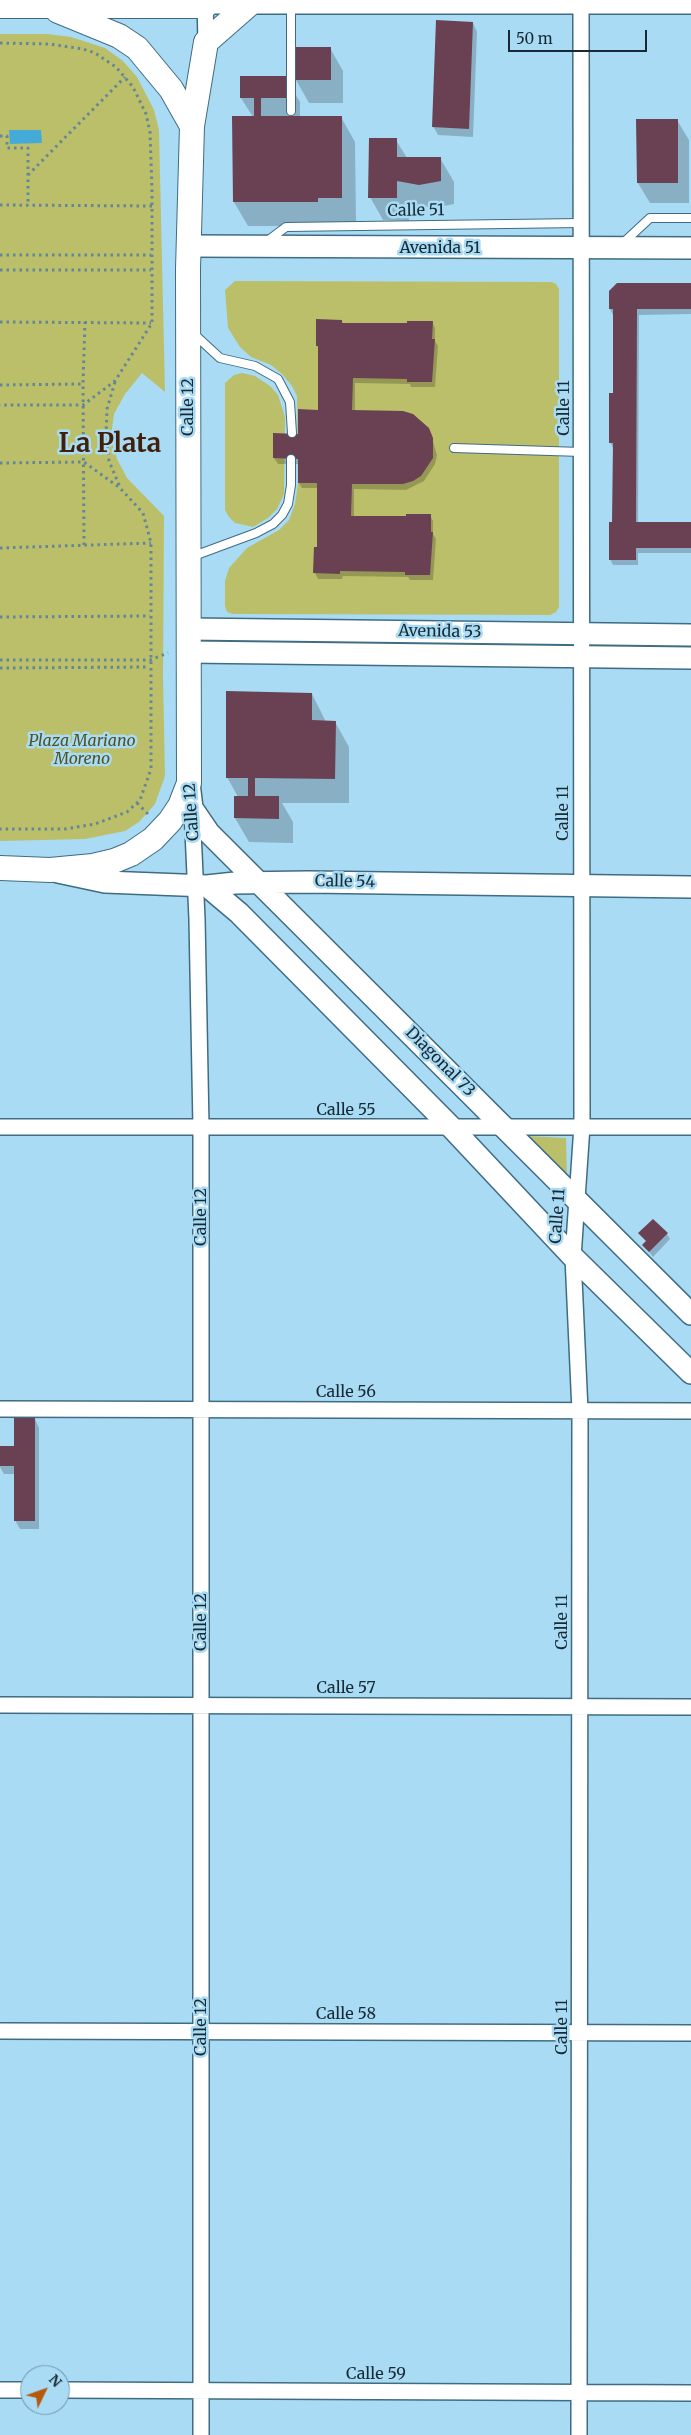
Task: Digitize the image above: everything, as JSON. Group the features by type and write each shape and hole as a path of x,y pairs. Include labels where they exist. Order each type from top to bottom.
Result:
{"main road":[{"path":"0,6 207,2"},
{"path":"206,42 251,2"},
{"path":"44,6 119,36 137,48 171,88 192,126"},
{"name":"Calle 12","path":"189,783 189,246 192,126 206,42"},
{"path":"50,870 93,866 114,861 141,848 170,821 180,806 189,783"},
{"name":"Calle 54","path":"0,868 50,870"}],"street":[{"path":"207,2 251,2 291,6 581,3 691,6"},
{"name":"Calle 12","path":"206,42 207,2"},
{"name":"Calle 11","path":"579,2435 580,1411 573,1257 582,1126 580,886 582,656 581,3"},
{"name":"Avenida 51","path":"189,246 259,248 691,248"},
{"name":"Avenida 53","path":"188,629 691,635"},
{"name":"Avenida 53","path":"189,652 691,658"},
{"name":"Calle 12","path":"189,783 202,885 201,2435"},
{"name":"Diagonal 73","path":"192,808 210,834 257,883 505,1126 577,1202 691,1314"},
{"name":"Calle 54","path":"50,870 105,882 202,885 257,883 691,887"},
{"path":"202,885 239,913 451,1127 573,1257 691,1373"},
{"name":"Calle 55","path":"0,1127 691,1127"},
{"name":"Calle 56","path":"0,1409 691,1411"},
{"name":"Calle 57","path":"0,1705 691,1707"},
{"name":"Calle 58","path":"0,2031 691,2033"},
{"path":"0,2390 20,2390"},
{"name":"Calle 59","path":"70,2390 691,2393"}],"lane":[{"path":"291,6 291,111"},
{"path":"617,248 650,218 691,218"},
{"name":"Calle 51","path":"259,248 286,226 581,223"},
{"path":"189,330 220,358 254,366 278,379 290,402 292,434"},
{"path":"454,448 582,452"},
{"path":"189,557 256,533 273,524 288,504 292,459"}],"path":[{"path":"0,43 50,44 83,49 107,60 126,77 140,100 150,132 152,323 115,381 107,409 106,435 109,461 120,488"},
{"path":"28,174 126,77"},
{"path":"0,136 7,136 7,148 28,148 28,205"},
{"path":"0,204 152,206"},
{"path":"0,254 151,255"},
{"path":"0,270 151,270"},
{"path":"0,322 152,323"},
{"path":"84,545 83,384 86,322"},
{"path":"0,405 83,405 115,381"},
{"path":"0,384 83,384"},
{"path":"0,463 84,462 120,488 142,513 151,544 149,667 151,769 140,800 127,812 95,824 65,829 0,829"},
{"path":"0,548 151,544"},
{"path":"0,617 150,616"},
{"path":"0,660 150,660 169,652 189,652"},
{"path":"0,668 149,667"}],"green space":[{"name":"Plaza Mariano Moreno","path":"0,34 47,34 71,37 105,48 123,61 137,77 154,110 159,130 165,392 142,373 125,394 114,414 111,436 117,459 127,478 164,516 163,677 165,776 155,804 139,822 125,831 85,839 0,841"},
{"path":"235,281 552,282 556,284 559,289 559,607 556,612 550,615 233,614 227,612 225,606 225,581 229,568 247,548 279,530 289,520 295,504 298,483 297,396 292,386 282,374 271,365 251,357 240,347 228,328 225,290"},
{"path":"242,373 255,376 270,386 278,395 285,417 284,494 277,509 268,518 253,527 235,523 225,510 225,383 234,375"},
{"path":"526,1136 566,1138 567,1176"}],"water":[{"path":"9,130 41,130 42,143 10,144"}],"building":[{"path":"436,20 473,22 469,129 432,127"},
{"path":"295,47 331,47 331,80 295,80"},
{"path":"240,76 286,76 286,98 261,98 261,116 342,116 342,198 318,198 318,202 233,202 232,116 254,116 254,98 240,98"},
{"path":"636,119 678,119 678,183 637,183"},
{"path":"369,138 397,138 397,157 441,157 441,181 419,185 397,181 397,198 368,198"},
{"path":"617,283 691,283 691,309 637,309 636,522 691,522 691,548 636,548 636,560 609,560 609,522 612,522 613,443 609,443 609,393 613,393 613,309 609,309 609,291"},
{"path":"316,319 342,320 342,323 433,321 432,339 435,339 432,382 407,382 407,379 353,378 352,410 403,411 413,414 429,428 433,438 433,458 421,476 403,484 352,484 351,516 431,514 431,532 433,532 430,575 405,575 405,572 340,571 340,574 313,573 314,547 317,547 317,483 298,483 298,459 273,458 273,433 298,434 298,409 318,410"},
{"path":"226,691 312,693 312,720 336,721 335,779 255,778 255,796 279,796 279,819 234,818 234,796 248,796 248,778 226,778"},
{"path":"653,1219 668,1233 649,1252 642,1245 646,1241 638,1233"},
{"path":"14,1418 35,1418 35,1521 14,1521 14,1466 0,1466 0,1446 14,1446"}],"district":[{"name":"La Plata","path":"110,445"}]}
